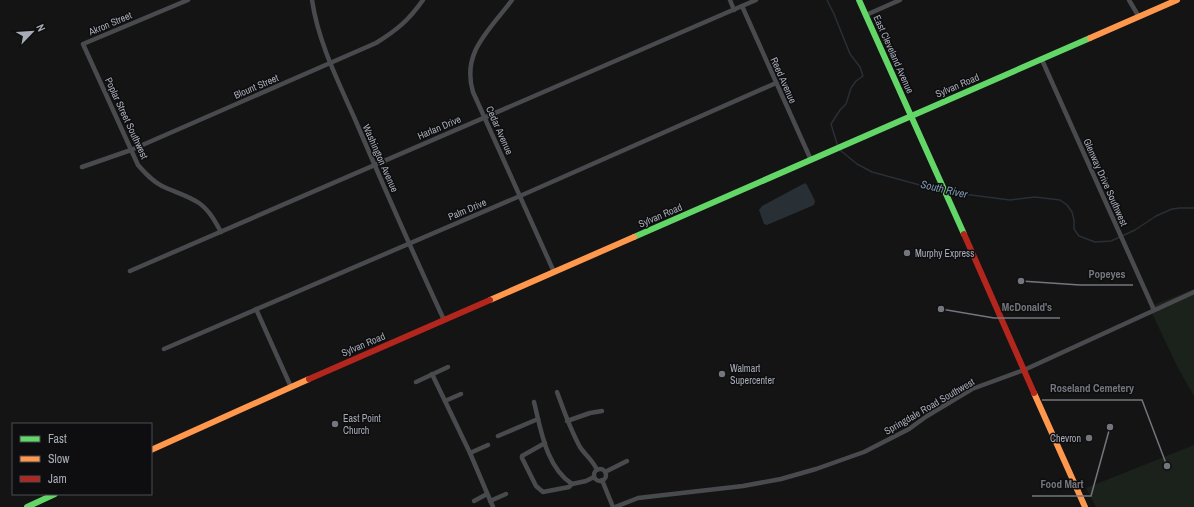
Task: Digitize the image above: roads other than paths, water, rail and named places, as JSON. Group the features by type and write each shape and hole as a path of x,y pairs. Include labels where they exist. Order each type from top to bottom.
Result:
{"main road":[{"name":"East Cleveland Avenue","path":"859,0 1085,507"},
{"name":"Sylvan Road","path":"152,450 291,387 1177,0"},
{"path":"27,507 53,495"}],"street":[{"name":"Akron Street","path":"83,44 188,0"},
{"name":"Washington Avenue","path":"312,0 321,37 331,64 374,166 444,320"},
{"name":"Blount Street","path":"82,167 131,150 331,64 376,43 392,34 410,17 423,0"},
{"name":"Cedar Avenue","path":"512,0 479,42 472,56 469,70 470,83 554,272"},
{"path":"730,0 734,10"},
{"name":"Harlan Drive","path":"130,272 756,0"},
{"path":"866,15 900,0"},
{"path":"1129,0 1139,17"},
{"name":"Reed Avenue","path":"742,6 811,160"},
{"name":"Poplar Street Southwest","path":"83,44 138,165 148,177 160,185 200,203 213,216 221,232"},
{"name":"Glenway Drive Southwest","path":"1042,60 1154,310"},
{"name":"Palm Drive","path":"164,349 520,196 776,83"},
{"name":"Springdale Road Southwest","path":"614,507 638,498 743,486 782,479 864,452 909,429 927,416 972,389 1024,370 1194,292"},
{"path":"256,309 291,387"},
{"path":"416,382 448,367"},
{"path":"432,374 470,453 493,507"},
{"path":"557,392 568,421 581,448 594,463 596,470 594,477"},
{"path":"445,401 461,394"},
{"path":"534,402 545,443 555,466 563,478 572,484"},
{"path":"568,421 590,413 602,412"},
{"path":"498,436 538,419"},
{"path":"545,443 522,456 536,486 542,492 569,487 572,484 586,481 594,477"},
{"path":"470,453 488,445"},
{"path":"605,472 627,461"},
{"path":"596,470 602,469 605,472"},
{"path":"602,480 605,477 605,472"},
{"path":"594,477 598,480 602,480"},
{"path":"602,480 614,507"},
{"path":"474,501 487,494"},
{"path":"490,501 506,494"}],"waterway":[{"name":"South River","path":"827,0 850,54 860,67 863,76 856,81 851,88 846,104 831,124 838,147"},
{"name":"South River","path":"840,150 857,164 872,172 942,191"},
{"name":"South River","path":"948,192 1010,200 1035,197 1060,200 1067,205 1072,212 1074,229 1079,236 1095,242 1111,241 1135,230 1156,216 1172,209 1194,208"}],"place":[{"name":"Murphy Express","path":"907,253"},
{"name":"Popeyes","path":"1021,281"},
{"name":"McDonald's","path":"941,309"},
{"name":"Walmart Supercenter","path":"722,374"},
{"name":"East Point Church","path":"335,424"},
{"name":"Food Mart","path":"1110,427"},
{"name":"Chevron","path":"1089,438"},
{"name":"Roseland Cemetery","path":"1167,466"}]}
